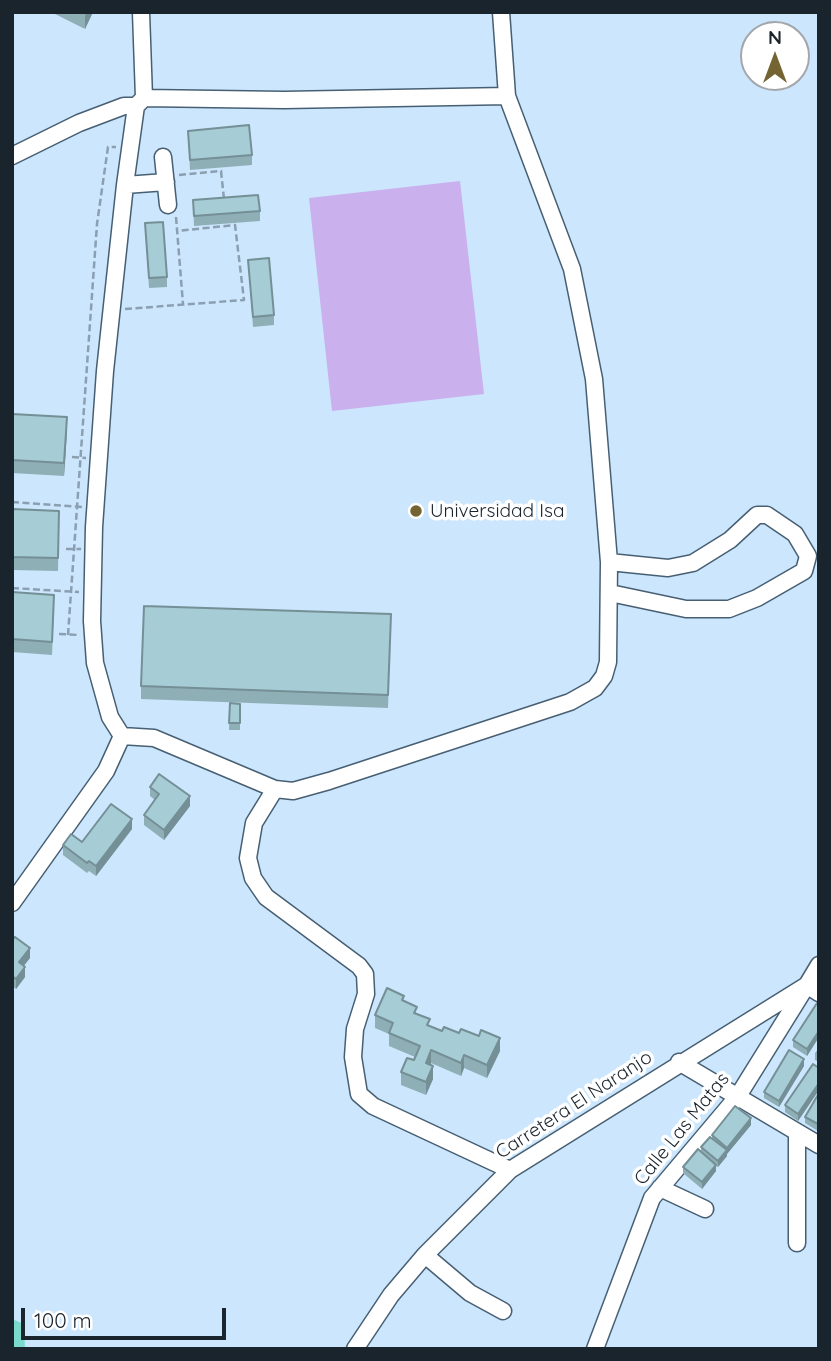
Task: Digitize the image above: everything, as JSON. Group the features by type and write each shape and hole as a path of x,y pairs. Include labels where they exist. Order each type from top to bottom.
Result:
{"street":[{"path":"122,736 110,717 101,692 93,636 92,593 95,508 111,310 130,145 140,102 141,12"},
{"path":"122,736 154,738 275,789 293,791 583,696 604,676 608,662 609,562 594,379 572,269 507,96 501,12"},
{"path":"12,156 79,123 140,102 507,96"},
{"path":"163,157 168,205"},
{"path":"125,185 165,179"},
{"path":"609,562 668,568 693,563 730,540 757,515 767,515 795,534 808,556 804,571 757,598 729,609 686,609 610,593"},
{"path":"12,902 106,771 122,736"},
{"path":"275,789 254,823 248,858 253,878 267,897 359,966 365,974 366,994 355,1029 353,1057 359,1094 373,1106 510,1170"},
{"name":"Carretera El Naranjo","path":"355,1349 391,1295 425,1255 510,1170 679,1062 813,989 819,965"},
{"name":"Calle Las Matas","path":"595,1349 648,1207 660,1188 738,1096 813,989"},
{"path":"679,1062 819,1145"},
{"path":"797,1132 797,1243"},
{"path":"660,1188 705,1209"},
{"path":"425,1255 470,1293 503,1311"}],"path":[{"path":"68,635 97,223 108,147 130,145"},
{"path":"165,179 221,172 224,202"},
{"path":"168,205 175,204 183,304"},
{"path":"111,310 244,300 235,225 177,230"},
{"path":"12,502 95,508"},
{"path":"12,588 92,593"},
{"path":"59,634 93,636"}],"shaded area":[{"path":"460,181 484,394 332,411 309,198"},
{"path":"12,1319 24,1324 25,1349 12,1349"}],"building":[{"path":"249,125 252,155 190,160 188,131"},
{"path":"258,195 260,211 194,216 193,200"},
{"path":"163,222 167,277 149,278 145,223"},
{"path":"269,258 274,315 253,317 248,260"},
{"path":"12,414 67,417 64,463 12,460"},
{"path":"12,509 59,511 58,558 12,557"},
{"path":"12,592 54,595 52,642 12,639"},
{"path":"144,606 391,614 388,695 141,686"},
{"path":"230,703 240,704 240,723 229,723"},
{"path":"159,774 190,796 164,830 144,815 159,794 150,787"},
{"path":"111,804 132,819 96,866 89,861 87,863 63,845 71,834 82,842"},
{"path":"15,937 30,948 19,962 25,967 16,979 12,976 12,940"},
{"path":"387,988 404,996 402,1000 417,1007 414,1013 430,1019 427,1025 442,1031 444,1027 459,1033 461,1029 479,1036 481,1030 500,1038 487,1065 464,1055 461,1063 431,1050 426,1063 433,1066 426,1082 401,1072 407,1058 414,1060 420,1046 389,1033 393,1023 375,1015"},
{"path":"819,1000 819,1031 807,1049 793,1040"},
{"path":"789,1050 804,1059 779,1101 764,1092"},
{"path":"813,1064 819,1068 819,1083 798,1114 785,1105"},
{"path":"819,1093 819,1124 818,1124 805,1117"},
{"path":"735,1106 751,1118 727,1148 712,1135"},
{"path":"710,1137 727,1150 718,1161 701,1147"},
{"path":"698,1149 716,1165 702,1182 683,1167"}],"place":[{"name":"Universidad Isa","path":"416,511"}]}
